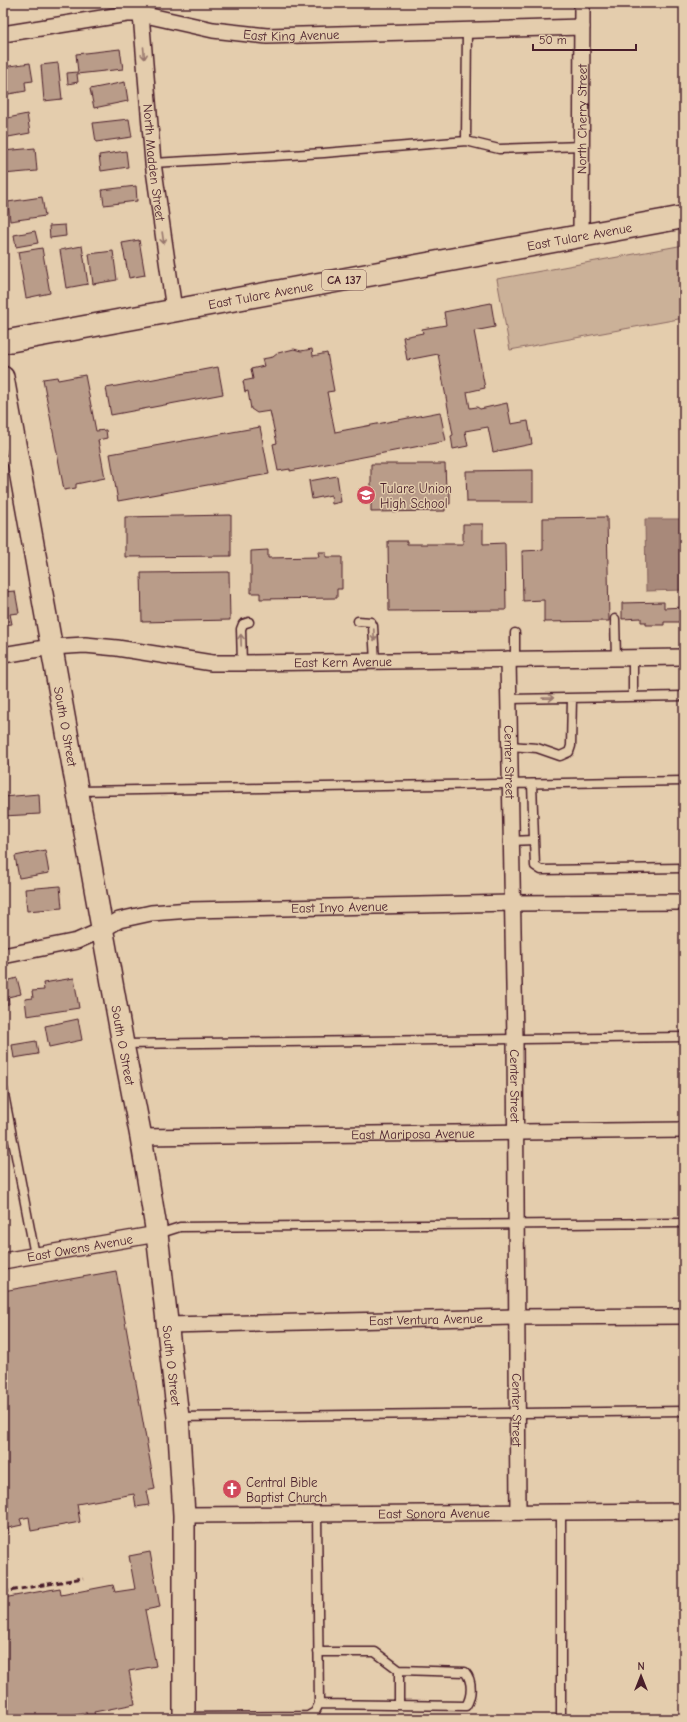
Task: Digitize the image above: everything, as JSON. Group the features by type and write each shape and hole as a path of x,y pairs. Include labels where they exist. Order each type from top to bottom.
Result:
{"main road":[{"name":"East Tulare Avenue","path":"3,342 684,217"},
{"name":"South O Street","path":"3,377 10,459 51,647 141,1137 157,1234 178,1417 184,1515 184,1718"}],"street":[{"name":"North Cherry Street","path":"581,235 582,3"},
{"name":"East King Avenue","path":"3,34 106,16 127,14 141,14 213,30 267,36 582,27"},
{"name":"North Madden Street","path":"141,14 153,163 174,310"},
{"name":"East Kern Avenue","path":"3,655 51,647 85,645 117,648 199,661 242,664 684,657"},
{"name":"Center Street","path":"512,659 509,698 512,903 516,1039 518,1512"},
{"name":"East Inyo Avenue","path":"3,956 77,941 102,930 119,920 151,913 190,910 512,903 684,902"},
{"name":"East Mariposa Avenue","path":"141,1137 684,1130"},
{"name":"East Owens Avenue","path":"3,1261 157,1234"},
{"name":"East Ventura Avenue","path":"168,1324 516,1317 684,1316"},
{"name":"East Sonora Avenue","path":"184,1515 684,1510"}],"lane":[{"path":"466,141 467,30"},
{"path":"153,163 324,153 466,141 499,150 582,146"},
{"path":"615,619 616,658"},
{"path":"358,621 371,622 373,626 375,662"},
{"path":"242,664 241,629 244,624 249,622"},
{"path":"512,659 515,632"},
{"path":"633,658 633,697"},
{"path":"509,698 684,696"},
{"path":"510,746 537,748 560,756 570,752 572,698"},
{"path":"78,792 684,781"},
{"path":"532,784 535,866 541,870 684,868"},
{"path":"511,841 534,840"},
{"path":"123,1044 684,1036"},
{"path":"3,1089 35,1255"},
{"path":"157,1234 180,1227 684,1223"},
{"path":"178,1417 684,1411"},
{"path":"561,1512 562,1719"},
{"path":"184,1718 308,1716 315,1712 319,1704 317,1514"},
{"path":"318,1652 375,1652 399,1670 465,1672 470,1677 470,1698 466,1706 319,1704"},
{"path":"399,1670 399,1705"}],"shaded area":[{"path":"684,245 684,318 510,350 497,279"},
{"path":"645,519 684,519 684,590 646,591"}],"building":[{"path":"120,49 123,69 77,74 78,82 68,84 67,73 78,72 76,54"},
{"path":"30,63 33,81 25,82 26,91 3,95 3,67"},
{"path":"58,63 62,99 44,101 41,65"},
{"path":"125,82 128,101 94,108 90,89"},
{"path":"27,114 30,133 3,138 3,119"},
{"path":"129,119 132,137 96,142 93,123"},
{"path":"35,148 37,171 3,174 3,151"},
{"path":"126,151 128,167 101,171 99,155"},
{"path":"136,186 137,201 104,205 102,190"},
{"path":"42,197 45,216 10,221 8,202"},
{"path":"65,225 66,236 50,238 49,226"},
{"path":"35,231 38,243 16,247 14,235"},
{"path":"139,240 145,275 129,278 122,243"},
{"path":"82,246 88,284 66,288 60,250"},
{"path":"42,248 50,293 26,298 18,252"},
{"path":"113,251 117,280 93,284 89,254"},
{"path":"491,303 495,327 474,331 485,388 467,392 470,408 477,407 480,409 507,403 511,424 528,421 532,444 493,452 488,427 465,431 468,446 453,449 451,436 453,435 438,354 407,360 403,337 423,333 422,329 446,325 444,312"},
{"path":"294,349 301,351 312,349 313,356 327,353 334,391 327,392 335,432 440,412 446,441 290,471 290,469 278,471 273,444 277,443 270,411 257,413 251,409 248,391 245,392 243,381 253,379 251,369 264,366 262,359 273,357 278,353"},
{"path":"218,367 223,394 111,415 106,388"},
{"path":"85,375 96,431 106,430 107,438 98,440 105,478 76,484 76,488 64,490 43,379 57,377 58,380"},
{"path":"260,427 269,474 118,501 110,454"},
{"path":"371,464 445,464 446,490 450,490 450,504 445,504 445,511 371,512"},
{"path":"533,470 533,502 467,502 466,471"},
{"path":"337,476 341,502 332,504 331,495 312,499 309,481"},
{"path":"231,515 231,556 125,557 125,517"},
{"path":"607,517 609,621 544,622 544,600 523,601 522,551 543,550 543,518"},
{"path":"463,524 483,524 483,544 505,543 506,610 389,611 388,541 407,541 407,544 463,544"},
{"path":"268,550 268,558 319,557 318,552 326,552 326,557 342,557 342,589 337,589 337,598 260,599 260,593 251,593 251,551"},
{"path":"229,572 230,620 142,622 141,573"},
{"path":"15,591 19,613 10,614 12,624 3,625 3,592"},
{"path":"664,602 664,608 684,607 684,622 664,622 664,625 646,625 646,622 641,622 641,618 622,619 622,603"},
{"path":"3,733 8,765 3,766"},
{"path":"39,794 40,814 3,816 3,797"},
{"path":"45,850 49,873 19,878 15,856"},
{"path":"60,886 62,908 27,911 25,889"},
{"path":"17,978 21,994 8,997 9,1004 3,1005 3,982"},
{"path":"74,978 79,1008 27,1016 25,999 33,998 32,991 44,990 43,983"},
{"path":"78,1019 82,1040 49,1047 45,1026"},
{"path":"36,1041 38,1054 14,1058 12,1045"},
{"path":"116,1271 155,1489 146,1491 149,1505 136,1507 134,1494 77,1504 80,1522 31,1531 29,1517 20,1519 22,1525 8,1528 9,1533 3,1534 3,1291"},
{"path":"150,1552 160,1607 145,1610 156,1666 129,1671 135,1704 94,1712 96,1719 87,1719 86,1712 49,1719 3,1719 3,1598 60,1588 61,1595 113,1585 115,1592 135,1589 129,1556"}],"railway":[{"path":"3,1592 83,1578"}],"place":[{"name":"Tulare Union High School","path":"366,495"},
{"name":"Central Bible Baptist Church","path":"232,1489"}]}
